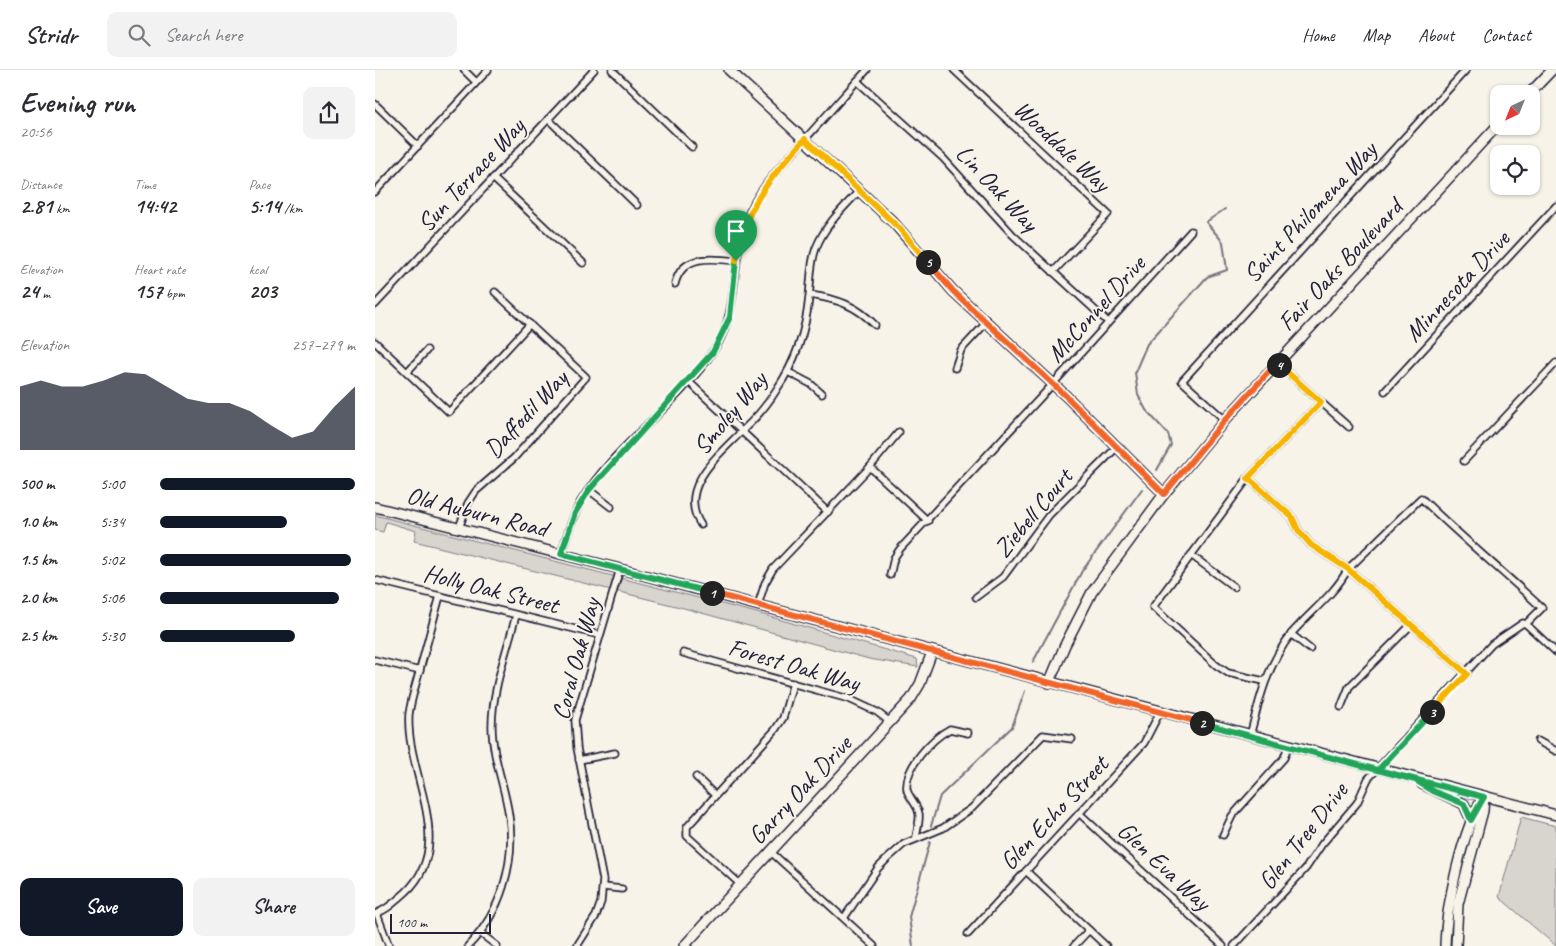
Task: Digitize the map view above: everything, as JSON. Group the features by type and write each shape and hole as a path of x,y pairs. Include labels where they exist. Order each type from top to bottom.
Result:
{"main road":[{"path":"729,70 899,228 947,286 1053,384 1164,494"},
{"path":"1538,85 1552,70"},
{"name":"Fair Oaks Boulevard","path":"1049,683 1065,645 1092,592 1164,494 1225,420 1490,134"},
{"name":"Old Auburn Road","path":"375,507 620,569 1415,780 1556,815"},
{"name":"Garry Oak Drive","path":"684,946 890,722 918,689 932,652"},
{"path":"1415,780 1433,791 1464,804 1471,820"},
{"path":"1445,946 1445,926 1451,895 1471,820 1484,797"},
{"path":"1456,946 1458,904 1483,811 1484,797"}],"street":[{"path":"464,70 476,82"},
{"path":"375,192 488,70"},
{"name":"Sun Terrace Way","path":"375,305 594,70"},
{"path":"612,70 692,147"},
{"path":"561,554 575,513 589,490 713,352 727,325 733,298 736,261 745,224 756,199 773,174 867,70"},
{"name":"Wooddale Way","path":"954,70 1108,214 1053,272"},
{"name":"Saint Philomena Way","path":"1225,420 1182,381 1466,70"},
{"name":"Lin Oak Way","path":"857,81 943,158 1007,229 1108,322"},
{"path":"375,104 418,146"},
{"path":"548,120 637,205"},
{"path":"493,178 583,263"},
{"name":"Smoley Way","path":"701,525 695,515 693,505 694,495 701,477 710,463 742,432 770,400 787,372 801,340 810,295 812,264 819,240 829,224 859,190"},
{"name":"Minnesota Drive","path":"1385,391 1556,206"},
{"name":"McConnel Drive","path":"890,575 896,554 1191,232"},
{"path":"675,284 683,268 697,260 707,258 736,261"},
{"name":"Daffodil Way","path":"459,528 468,503 476,491 513,458 586,377 495,292"},
{"path":"810,295 831,298 847,303 864,314 875,325"},
{"path":"955,368 961,350 986,323"},
{"path":"375,342 449,412 530,324"},
{"path":"407,372 427,350"},
{"path":"1277,363 1349,427"},
{"path":"1464,462 1556,363"},
{"path":"787,372 811,384 822,394"},
{"path":"687,381 828,512"},
{"path":"1264,681 1228,673 1216,665 1153,608 1248,478 1321,402"},
{"path":"757,605 770,573 870,467 899,432"},
{"name":"Ziebell Court","path":"976,597 1003,577 1049,515 1116,448"},
{"path":"870,467 928,521"},
{"path":"1248,478 1292,517 1298,530 1311,545 1348,569 1467,674"},
{"path":"589,490 611,506"},
{"path":"1250,736 1264,681 1291,634 1340,584 1348,569 1421,498 1472,547 1489,558 1542,608 1526,624 1556,652"},
{"path":"1191,555 1234,586"},
{"name":"Coral Oak Way","path":"577,946 593,924 601,902 603,887 601,858 579,760 575,720 620,569"},
{"name":"Holly Oak Street","path":"375,580 599,635"},
{"path":"389,946 376,914 395,901 414,884 424,866 429,847 429,827 409,729 411,703 440,596"},
{"path":"468,946 480,933 500,896 509,858 509,817 495,757 492,726 495,695 516,615"},
{"name":"Glen Tree Drive","path":"1234,946 1306,868 1322,844 1357,803 1368,780 1500,636 1523,623 1526,624"},
{"path":"1341,707 1349,687 1411,625"},
{"path":"1291,634 1310,649"},
{"name":"Forest Oak Way","path":"683,653 861,703 890,722"},
{"path":"375,660 420,671"},
{"path":"741,884 687,836 687,827 775,730 783,718 793,683"},
{"name":"Glen Echo Street","path":"967,934 1144,743 1160,712"},
{"path":"916,837 919,813 908,792 907,779 912,766 941,734 949,729 968,733"},
{"path":"844,918 878,868 903,844 916,837 943,828 972,808 1043,735 1071,739"},
{"path":"1538,741 1556,751"},
{"path":"1223,835 1232,816 1284,758 1288,746"},
{"name":"Coral Oak Way","path":"579,760 615,753"},
{"path":"696,777 715,795"},
{"name":"Glen Eva Way","path":"1079,813 1223,946"},
{"path":"771,852 874,946"},
{"path":"1026,872 1106,946"},
{"path":"603,887 622,889"},
{"path":"1074,946 1089,930"},
{"path":"480,933 497,946"}],"shaded area":[{"path":"375,515 757,613 917,659 918,667 869,659 680,607 414,541 416,531 386,522 383,532 375,530"},
{"path":"1521,817 1556,826 1556,946 1499,897"}],"waterway":[{"path":"1157,470 1171,445 1168,434 1146,410 1138,395 1135,372 1147,344 1207,277 1227,270 1223,242 1206,222 1225,209"},
{"path":"1033,662 1082,571 1142,489"},
{"path":"931,826 940,796 1012,727 1025,691"},
{"path":"913,946 909,917 930,842"}],"route":[{"path":"805,139 899,228 953,291 1067,397 1164,494 1225,420 1277,363 1321,402 1248,478 1292,517 1298,530 1311,545 1348,569 1467,674 1378,770 1484,797 1471,820 1464,804 1433,791 1415,780 561,554 575,513 589,490 603,472 713,352 727,325 732,308 736,261 741,234 756,199 773,174 805,139"}]}
